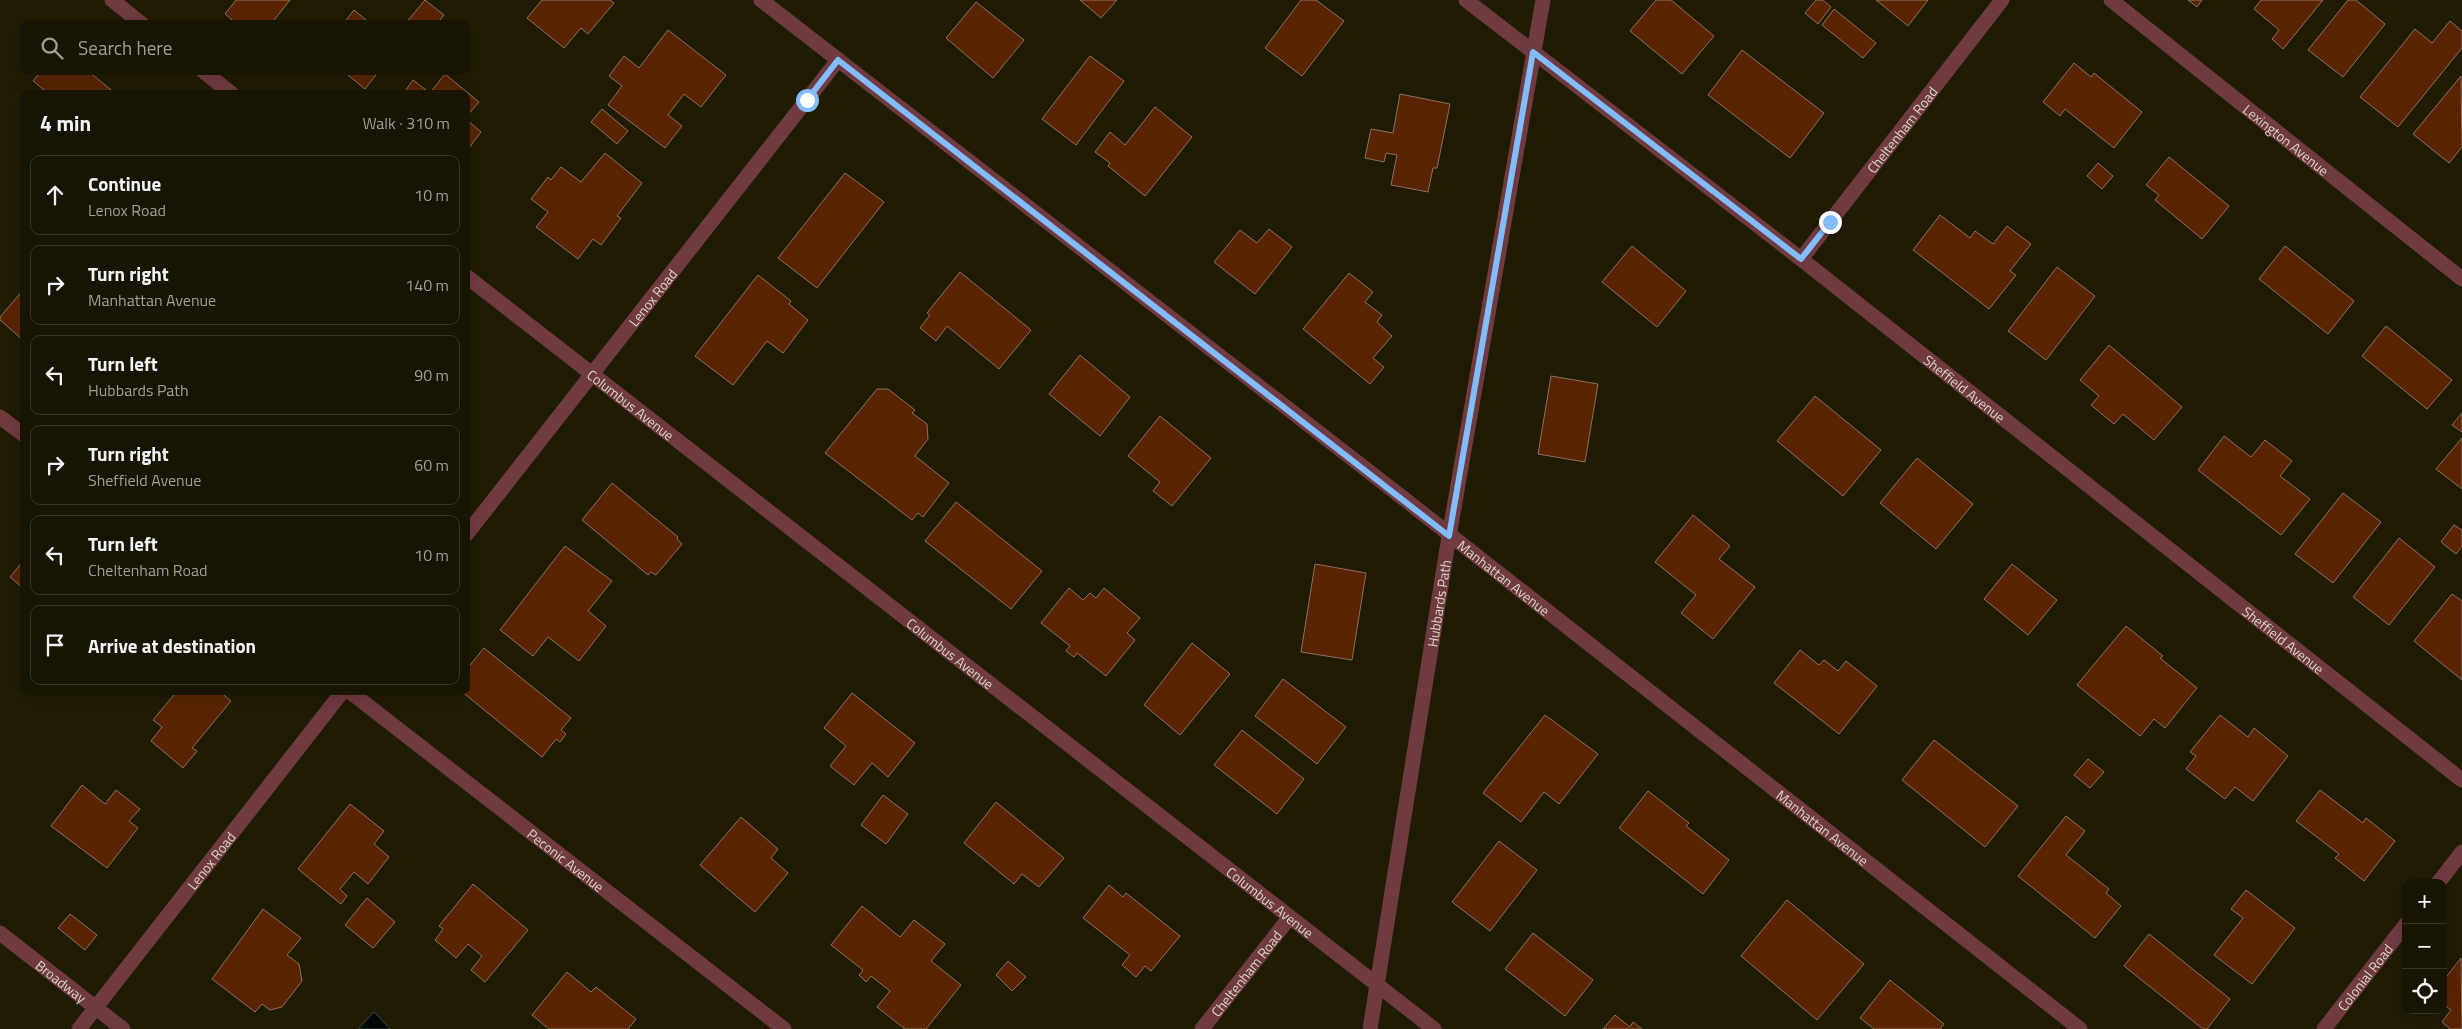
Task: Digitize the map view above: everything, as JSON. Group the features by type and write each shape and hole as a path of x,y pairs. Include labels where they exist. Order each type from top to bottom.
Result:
{"street":[{"path":"112,0 137,20"},
{"name":"Manhattan Avenue","path":"761,0 2080,1029"},
{"name":"Sheffield Avenue","path":"1466,0 1801,259 2462,780"},
{"name":"Hubbards Path","path":"1370,1029 1449,536 1542,0"},
{"name":"Cheltenham Road","path":"1801,259 2002,0"},
{"name":"Lexington Avenue","path":"2111,0 2462,279"},
{"name":"Lenox Road","path":"470,530 838,60"},
{"path":"208,75 227,90"},
{"name":"Columbus Avenue","path":"470,279 1434,1029"},
{"path":"0,417 20,432"},
{"name":"Lenox Road","path":"79,1029 340,695"},
{"name":"Peconic Avenue","path":"354,695 784,1029"},
{"path":"2441,879 2462,852"},
{"name":"Cheltenham Road","path":"1202,1029 1290,916"},
{"name":"Colonial Road","path":"2324,1029 2402,929"},
{"name":"Broadway","path":"0,933 123,1029"}],"shaded area":[{"path":"374,1012 390,1029 358,1029"}],"building":[{"path":"236,0 290,0 274,20 232,20 225,14"},
{"path":"425,0 444,15 440,20 408,20"},
{"path":"542,0 610,0 614,3 588,34 581,28 564,48 527,18"},
{"path":"1080,0 1117,0 1101,18"},
{"path":"1301,0 1316,0 1344,21 1302,76 1265,48"},
{"path":"1656,0 1671,0 1714,36 1682,74 1630,31"},
{"path":"1816,0 1823,0 1831,7 1818,24 1805,13"},
{"path":"1876,0 1928,0 1908,26"},
{"path":"2188,0 2202,0 2197,7"},
{"path":"2261,0 2323,0 2283,49 2272,39 2279,30 2254,9"},
{"path":"2348,0 2356,0 2385,24 2343,77 2308,50"},
{"path":"976,2 1024,40 993,78 946,38"},
{"path":"1834,9 1876,43 1863,58 1822,25"},
{"path":"354,10 366,20 346,20"},
{"path":"2450,21 2462,31 2462,48 2398,127 2360,97 2415,29 2432,43"},
{"path":"668,30 726,75 701,107 684,94 668,115 682,126 665,148 608,105 622,86 609,76 624,56 639,68"},
{"path":"1742,50 1824,113 1790,158 1708,95"},
{"path":"1090,56 1124,81 1076,145 1042,119"},
{"path":"2074,63 2091,77 2094,73 2142,112 2114,148 2065,109 2060,116 2043,102"},
{"path":"38,75 93,75 111,90 44,90 33,81"},
{"path":"348,75 376,75 365,89"},
{"path":"446,75 464,90 432,90"},
{"path":"2461,76 2462,147 2449,163 2413,134"},
{"path":"413,80 426,90 406,90"},
{"path":"1400,94 1450,104 1437,168 1433,168 1428,192 1391,185 1397,155 1386,153 1384,162 1365,158 1371,129 1393,133"},
{"path":"470,95 479,102 470,112"},
{"path":"1155,107 1192,137 1145,196 1108,166 1110,163 1095,152 1110,132 1125,145"},
{"path":"602,109 628,131 617,144 591,122"},
{"path":"470,122 481,132 470,147"},
{"path":"605,153 642,183 617,216 621,218 601,245 593,239 578,259 536,227 548,212 531,199 548,177 551,180 561,167 581,182"},
{"path":"2169,157 2229,206 2202,239 2155,200 2159,195 2146,185"},
{"path":"2098,163 2113,176 2102,189 2087,176"},
{"path":"845,173 884,202 817,288 778,258"},
{"path":"1940,215 1970,238 1975,231 1993,244 2007,226 2031,244 2010,271 2016,275 1989,309 1913,250"},
{"path":"1269,229 1292,247 1255,294 1214,262 1240,230 1257,243"},
{"path":"1632,246 1686,291 1657,327 1602,282"},
{"path":"2285,246 2354,301 2328,334 2259,279"},
{"path":"2057,267 2095,296 2046,360 2008,331"},
{"path":"960,272 1031,330 999,369 947,326 936,341 920,328 930,315 927,313"},
{"path":"1349,273 1373,292 1365,302 1382,315 1377,322 1392,336 1373,358 1384,367 1370,384 1303,329"},
{"path":"758,275 791,301 789,304 808,320 783,353 767,341 733,385 695,356"},
{"path":"20,294 20,338 0,320 0,317"},
{"path":"2386,326 2452,380 2427,409 2362,356"},
{"path":"2109,345 2182,407 2154,440 2123,414 2114,424 2091,405 2099,396 2080,380"},
{"path":"1080,355 1130,397 1100,436 1049,394"},
{"path":"1551,376 1598,384 1585,462 1538,454"},
{"path":"877,389 888,389 915,410 912,413 927,424 928,439 915,456 949,483 923,517 918,513 912,520 825,453"},
{"path":"1815,396 1881,450 1843,496 1777,441"},
{"path":"2462,413 2462,432 2452,425"},
{"path":"1160,416 1211,458 1172,506 1153,491 1160,482 1128,456"},
{"path":"2224,436 2251,457 2265,440 2292,461 2280,476 2310,499 2281,535 2198,470"},
{"path":"2462,438 2462,489 2436,469"},
{"path":"1917,458 1973,504 1936,549 1880,503"},
{"path":"612,483 678,537 677,539 682,544 656,575 651,572 648,575 582,520"},
{"path":"2343,493 2381,522 2333,583 2295,554"},
{"path":"956,502 1042,571 1011,609 925,541"},
{"path":"1693,515 1730,546 1719,559 1755,587 1713,639 1681,613 1696,595 1655,562"},
{"path":"2454,525 2462,530 2462,546 2456,554 2441,542"},
{"path":"2399,538 2435,567 2389,625 2353,597"},
{"path":"565,546 612,581 588,611 606,626 579,661 548,637 533,656 500,630"},
{"path":"1315,564 1366,573 1352,660 1301,652"},
{"path":"2012,564 2057,600 2028,635 1984,599"},
{"path":"20,565 20,586 10,577"},
{"path":"1069,588 1083,600 1090,593 1096,598 1104,588 1140,618 1127,633 1135,640 1106,676 1077,653 1074,657 1066,651 1070,646 1041,623"},
{"path":"2452,594 2462,601 2462,680 2414,641"},
{"path":"2126,626 2163,656 2160,658 2197,688 2165,728 2154,719 2140,736 2077,685"},
{"path":"1192,643 1230,674 1180,735 1144,705"},
{"path":"484,648 571,718 561,730 566,734 560,742 556,739 542,757 466,695 470,695 470,665"},
{"path":"1800,650 1819,665 1824,660 1838,671 1846,661 1877,686 1839,734 1774,683"},
{"path":"1283,679 1346,727 1317,764 1255,716"},
{"path":"852,693 915,743 888,777 872,763 854,785 830,766 846,746 824,728"},
{"path":"174,695 224,695 231,701 192,748 197,751 183,768 151,741 162,727 153,720"},
{"path":"1545,715 1598,754 1559,804 1544,792 1521,822 1483,793"},
{"path":"2220,715 2248,737 2254,728 2288,756 2253,801 2235,787 2225,799 2186,769 2196,756 2190,752"},
{"path":"1242,730 1304,779 1277,814 1214,765"},
{"path":"1934,740 2018,806 1985,847 1902,780"},
{"path":"2088,759 2104,772 2090,788 2074,775"},
{"path":"82,785 105,804 116,790 140,809 129,821 138,828 107,868 51,826"},
{"path":"2320,790 2363,823 2366,818 2395,841 2364,881 2335,858 2339,854 2296,821"},
{"path":"1648,791 1689,823 1686,826 1729,860 1703,894 1619,828"},
{"path":"883,795 908,814 886,844 861,825"},
{"path":"996,802 1064,858 1039,887 1022,874 1014,884 964,843"},
{"path":"350,804 384,831 374,844 389,857 368,884 354,872 340,889 347,896 341,904 298,869"},
{"path":"2066,816 2085,831 2066,855 2109,889 2106,893 2121,906 2095,938 2018,876"},
{"path":"741,817 778,849 771,858 788,873 755,912 700,865"},
{"path":"1499,841 1537,870 1490,931 1452,902"},
{"path":"473,884 528,930 485,982 471,970 482,956 468,944 456,958 435,940 443,929 439,926"},
{"path":"1109,885 1123,897 1126,893 1180,936 1151,971 1145,966 1136,977 1122,965 1130,955 1083,918"},
{"path":"2246,890 2295,928 2252,984 2214,955 2243,918 2231,909"},
{"path":"367,898 395,922 373,948 345,925"},
{"path":"1787,900 1864,964 1817,1020 1741,956"},
{"path":"862,906 900,937 914,920 945,944 931,961 961,985 926,1029 905,1029 877,1007 890,991 871,976 866,982 859,975 863,970 831,945"},
{"path":"263,909 301,938 287,955 299,964 302,981 282,1007 270,1010 262,1004 255,1012 212,979"},
{"path":"70,914 97,935 85,950 58,928"},
{"path":"1533,933 1593,980 1565,1016 1505,969"},
{"path":"2149,934 2230,999 2207,1029 2203,1029 2124,966"},
{"path":"2461,958 2462,1029 2450,1029 2442,1022 2451,1010 2447,1007 2447,976"},
{"path":"1008,961 1026,977 1012,991 996,975"},
{"path":"567,972 591,992 596,987 636,1019 628,1029 549,1029 532,1015"},
{"path":"1890,980 1944,1024 1940,1029 1874,1029 1860,1018"},
{"path":"1615,1015 1630,1027 1633,1022 1642,1029 1603,1029"}],"route":[{"path":"807,100 838,60 1403,498 1449,536 1533,52 1801,259 1830,222"}]}
